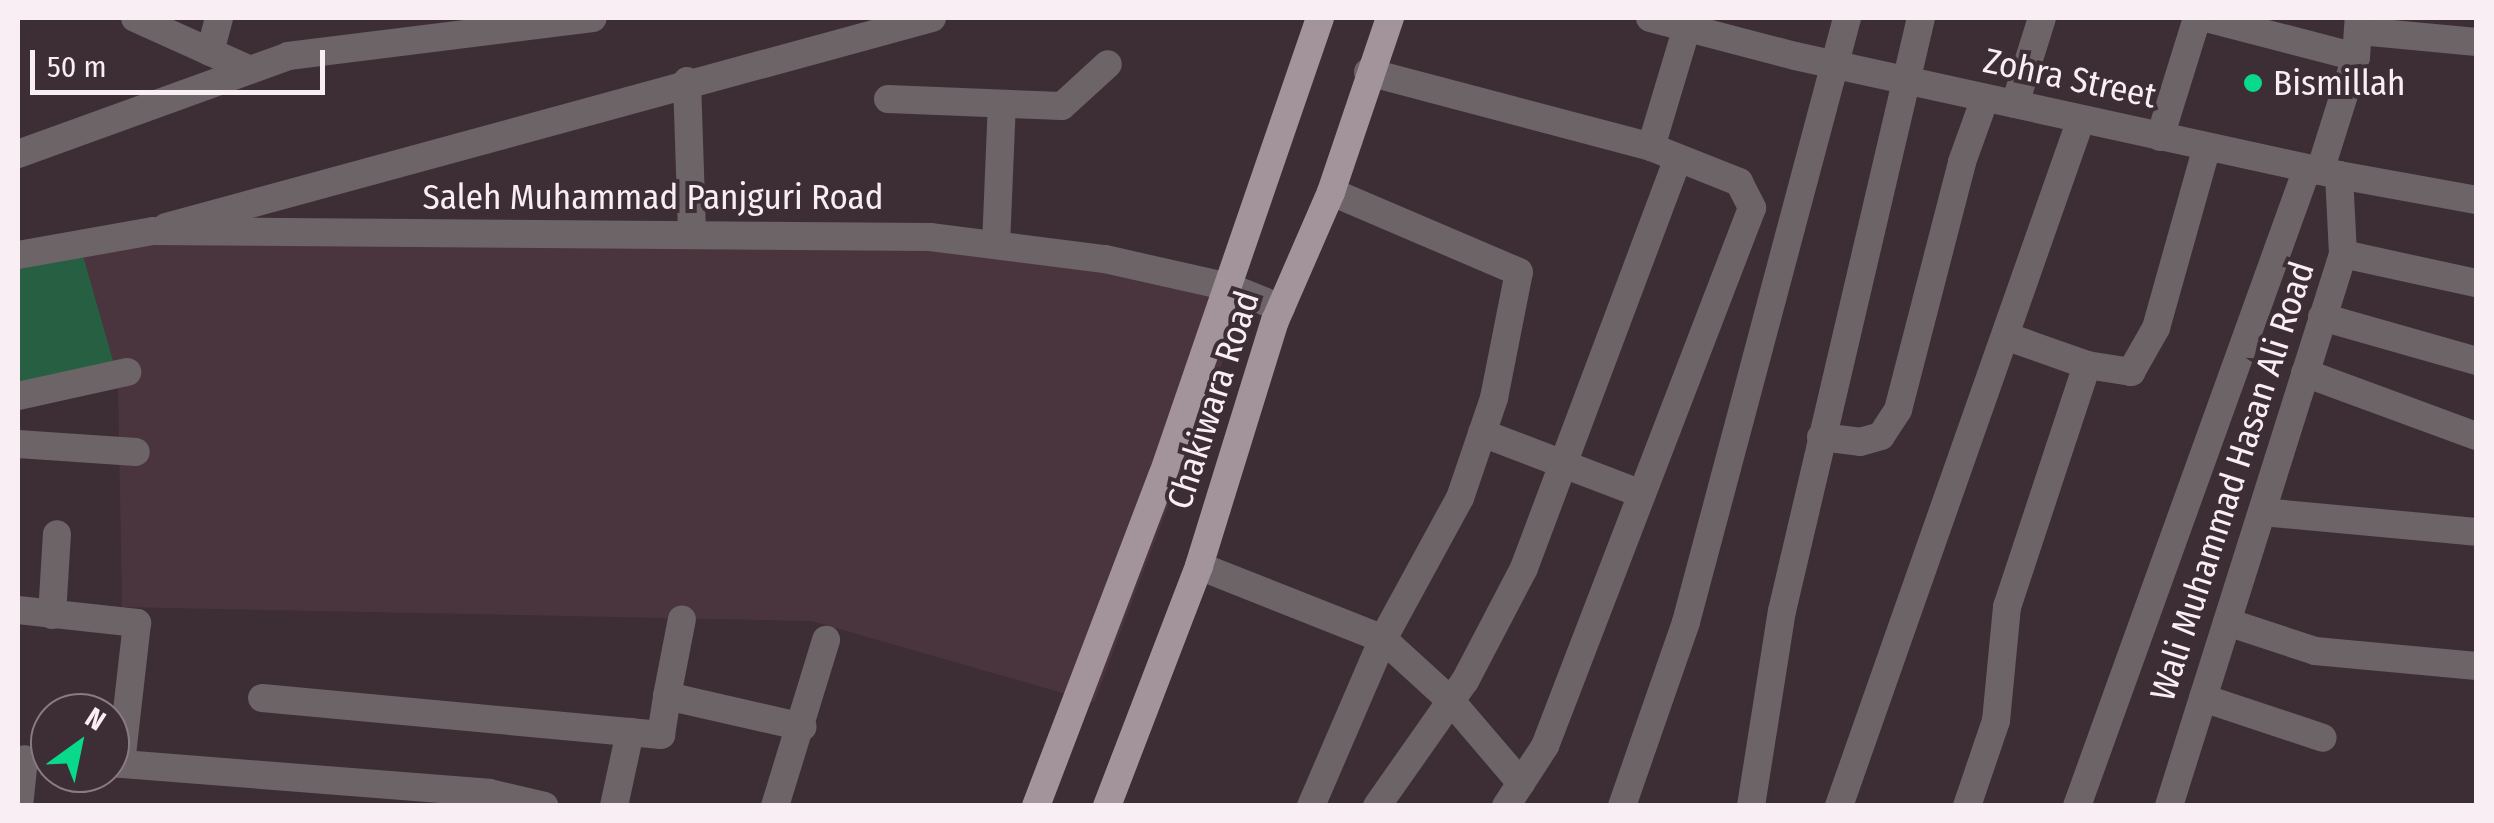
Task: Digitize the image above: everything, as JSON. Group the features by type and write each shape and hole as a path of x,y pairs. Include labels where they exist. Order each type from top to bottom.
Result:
{"main road":[{"name":"Chakiwara Road","path":"1036,806 1229,286 1320,18"},
{"name":"Chakiwara Road","path":"1106,806 1199,566 1281,308 1331,192 1368,72 1390,18"}],"street":[{"path":"134,18 250,70"},
{"path":"210,52 219,18"},
{"path":"18,154 288,56 593,18"},
{"path":"153,231 932,18"},
{"name":"Zohra Street","path":"1650,18 1985,98 2476,200"},
{"path":"1622,806 1686,622 1734,453 1831,64 1846,18"},
{"path":"1751,806 1782,611 1901,79 1921,18"},
{"path":"2015,104 2042,18"},
{"path":"2160,136 2197,18"},
{"path":"2206,18 2358,35 2444,28 2476,42"},
{"path":"1651,148 1687,27"},
{"path":"2077,806 2322,171 2358,35"},
{"path":"888,99 1062,106 1108,64"},
{"path":"1199,566 1383,639 1451,700 1514,794 1544,746 1752,208 1740,182 1651,148 1368,72"},
{"path":"687,82 692,235"},
{"path":"1820,437 1860,442 1880,436 1898,410 1962,162 1985,98"},
{"path":"996,245 1002,104"},
{"path":"1839,806 2008,337 2081,119"},
{"path":"2008,337 2087,365 2131,372 2156,328 2208,147"},
{"path":"1377,806 1451,700 1524,568 1678,158"},
{"name":"Wali Muhammad Hasan Ali Road","path":"2169,806 2343,254 2322,171"},
{"path":"1311,806 1383,639 1460,498 1482,433 1519,272 1331,192"},
{"name":"Saleh Muhammad Panjguri Road","path":"18,255 153,231 930,236 1106,259 1229,286 1281,308"},
{"path":"2343,254 2476,284"},
{"path":"2322,317 2476,361"},
{"path":"1967,806 1996,721 2008,606 2087,365"},
{"path":"18,396 127,372"},
{"path":"2305,373 2476,436"},
{"path":"1482,433 1642,494"},
{"path":"18,444 136,452"},
{"path":"2262,512 2476,532"},
{"path":"52,614 57,534"},
{"path":"18,610 136,623 126,693"},
{"path":"262,698 661,735 682,619"},
{"path":"2227,622 2315,651 2476,666"},
{"path":"775,806 826,640"},
{"path":"667,696 802,727"},
{"path":"2203,698 2323,738"},
{"path":"614,806 630,732"},
{"path":"19,806 30,760"},
{"path":"130,765 545,806"}],"shaded area":[{"path":"930,237 1246,300 1094,702 812,621 122,607 118,378 80,245"}],"green space":[{"path":"80,245 118,378 18,397 18,257"}],"place":[{"name":"Bismillah","path":"2253,83"}]}
